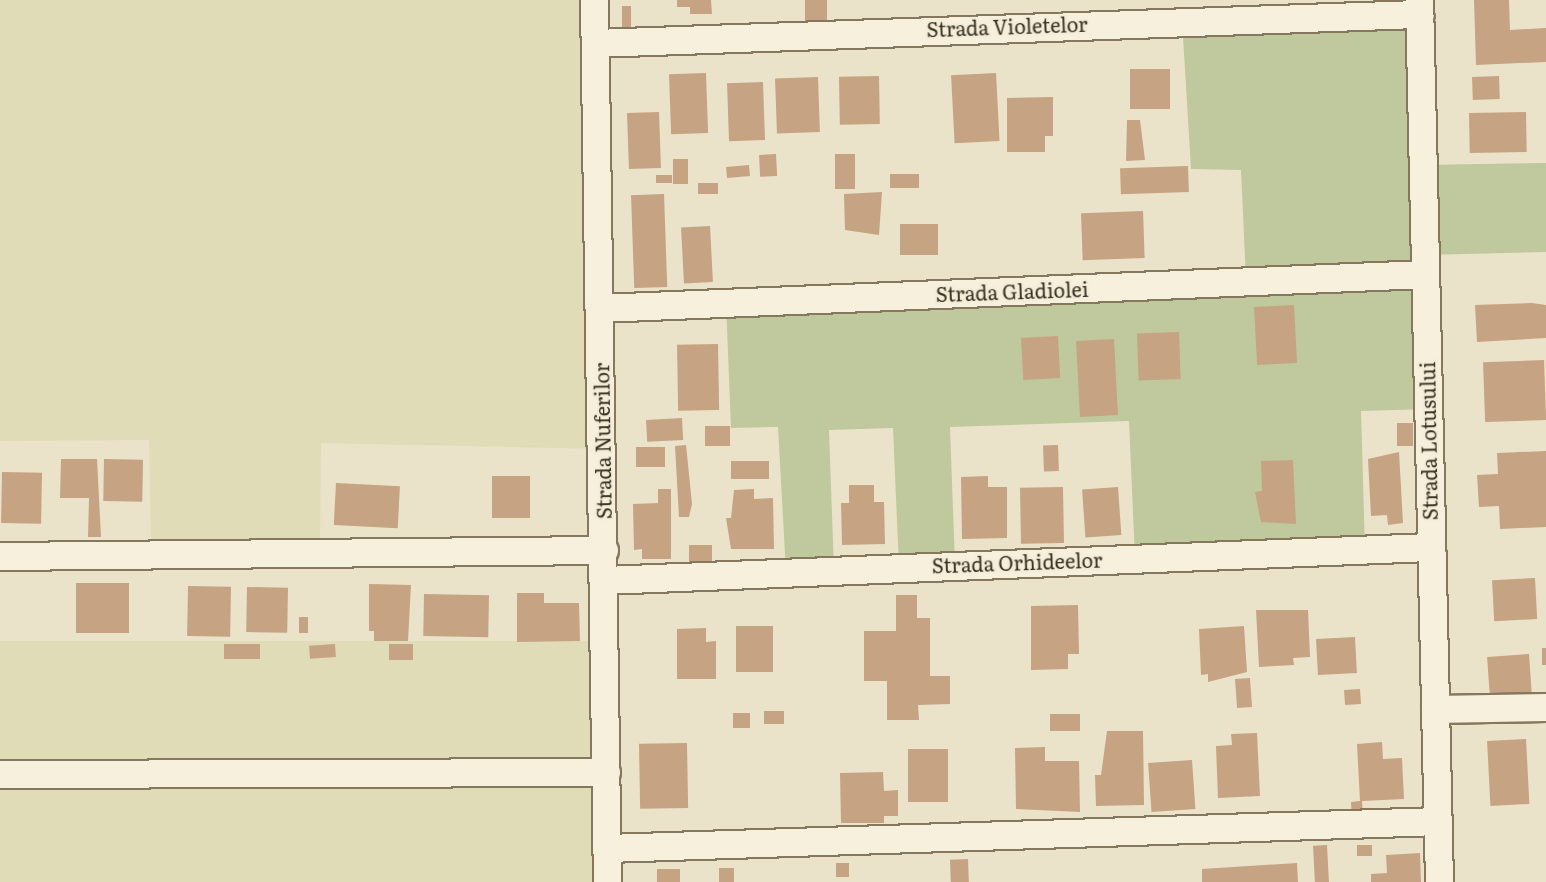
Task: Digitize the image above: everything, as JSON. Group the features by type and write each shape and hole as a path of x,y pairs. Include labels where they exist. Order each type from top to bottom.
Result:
{"street":[{"name":"Strada Nuferilor","path":"594,0 604,550 607,882"},
{"name":"Strada Violetelor","path":"595,43 1419,7"},
{"name":"Strada Lotusului","path":"1419,7 1439,882"},
{"name":"Strada Gladiolei","path":"600,308 1425,273"},
{"name":"Strada Orhideelor","path":"604,580 1431,547"},
{"path":"0,556 604,550"},
{"path":"1435,709 1546,707"},
{"path":"0,774 606,772"},
{"path":"607,848 1438,821"}],"shaded area":[{"path":"0,0 594,0 602,449 321,443 320,543 151,544 149,440 0,441"},
{"path":"0,641 606,641 606,882 0,882"}],"green space":[{"path":"1419,14 1423,165 1546,163 1546,252 1424,255 1428,409 1361,411 1365,549 1135,558 1129,421 950,427 955,564 899,567 893,428 829,430 834,570 786,572 778,427 731,428 726,303 1246,281 1241,170 1191,169 1182,20"}],"building":[{"path":"677,0 711,0 712,14 690,14 690,7 677,7"},
{"path":"805,0 827,0 827,23 805,23"},
{"path":"1474,0 1509,0 1510,30 1546,28 1546,62 1476,65"},
{"path":"622,6 631,6 631,32 622,32"},
{"path":"1130,69 1170,69 1170,109 1130,109"},
{"path":"706,73 708,133 671,134 669,74"},
{"path":"996,73 1000,141 955,143 951,75"},
{"path":"879,76 880,124 840,125 839,77"},
{"path":"1499,76 1500,99 1473,100 1472,77"},
{"path":"818,77 820,132 777,133 775,79"},
{"path":"763,82 765,140 729,141 727,83"},
{"path":"1053,97 1053,136 1045,136 1045,152 1007,152 1007,98"},
{"path":"659,112 661,168 629,169 627,113"},
{"path":"1526,112 1527,152 1470,153 1469,113"},
{"path":"1127,120 1140,120 1145,160 1126,161"},
{"path":"776,154 777,176 760,177 759,155"},
{"path":"835,154 855,154 855,189 835,189"},
{"path":"673,159 688,159 688,184 673,184"},
{"path":"749,165 750,176 727,178 726,167"},
{"path":"1188,166 1189,192 1121,194 1120,168"},
{"path":"890,174 919,174 919,188 890,188"},
{"path":"656,175 672,175 672,183 656,183"},
{"path":"698,183 718,183 718,194 698,194"},
{"path":"882,192 879,235 845,230 844,194"},
{"path":"664,194 667,287 634,288 631,195"},
{"path":"1143,211 1145,258 1083,260 1081,213"},
{"path":"900,224 938,224 938,255 900,255"},
{"path":"710,226 713,282 684,283 681,228"},
{"path":"1532,303 1546,305 1546,338 1477,342 1475,305"},
{"path":"1294,305 1297,363 1257,365 1254,307"},
{"path":"1179,332 1181,379 1139,380 1137,333"},
{"path":"1058,336 1060,378 1023,380 1021,338"},
{"path":"1114,339 1118,415 1080,417 1076,341"},
{"path":"718,344 719,410 678,411 677,345"},
{"path":"1544,360 1546,420 1485,422 1483,362"},
{"path":"682,418 683,440 647,442 646,420"},
{"path":"1397,423 1413,423 1413,446 1397,446"},
{"path":"705,426 730,426 730,446 705,446"},
{"path":"686,445 692,504 689,517 679,517 675,446"},
{"path":"1058,445 1059,471 1044,472 1043,446"},
{"path":"636,447 665,447 665,467 636,467"},
{"path":"1546,451 1546,527 1500,529 1499,506 1479,507 1477,475 1498,474 1497,453"},
{"path":"1399,452 1403,523 1388,525 1387,515 1371,516 1368,459"},
{"path":"61,459 97,459 101,537 88,537 89,498 60,498"},
{"path":"104,459 143,460 142,502 103,501"},
{"path":"1293,460 1296,524 1261,522 1255,492 1262,491 1261,461"},
{"path":"731,461 769,461 769,479 731,479"},
{"path":"2,472 42,473 41,524 1,523"},
{"path":"492,476 530,476 530,518 492,518"},
{"path":"988,476 988,487 1007,487 1007,538 962,539 961,477"},
{"path":"336,483 400,486 398,528 334,525"},
{"path":"849,485 874,485 874,502 884,502 885,544 842,545 841,503 849,503"},
{"path":"1063,487 1064,543 1021,544 1020,488"},
{"path":"1118,487 1121,535 1085,537 1082,490"},
{"path":"658,489 671,489 671,559 642,559 642,549 634,550 633,504 658,503"},
{"path":"754,489 754,499 773,498 774,549 731,549 726,518 731,518 734,490"},
{"path":"689,545 712,545 712,569 689,569"},
{"path":"1535,578 1537,619 1494,621 1492,580"},
{"path":"76,583 129,583 129,633 76,633"},
{"path":"369,584 411,585 408,641 374,641 374,631 369,631"},
{"path":"188,586 231,587 230,637 187,636"},
{"path":"247,587 288,588 287,633 246,632"},
{"path":"517,593 544,593 544,603 579,603 580,641 517,642"},
{"path":"424,594 489,595 488,637 423,636"},
{"path":"896,595 917,595 917,618 930,618 930,676 950,676 950,704 918,705 919,720 887,720 887,681 864,681 864,631 896,631"},
{"path":"1078,605 1079,654 1068,654 1068,669 1031,670 1031,606"},
{"path":"1256,610 1308,610 1310,657 1293,658 1294,665 1259,667"},
{"path":"299,617 308,617 308,633 299,633"},
{"path":"736,626 773,626 773,672 736,672"},
{"path":"1244,626 1247,672 1208,682 1208,674 1201,675 1199,629"},
{"path":"706,628 706,642 716,641 716,679 677,679 677,629"},
{"path":"1355,637 1357,673 1318,675 1316,639"},
{"path":"224,644 260,644 260,659 224,659"},
{"path":"335,644 336,657 310,659 309,646"},
{"path":"389,644 413,644 413,660 389,660"},
{"path":"1542,648 1546,648 1546,665 1542,665"},
{"path":"1529,654 1532,698 1490,701 1487,657"},
{"path":"1250,678 1252,707 1237,708 1235,679"},
{"path":"1360,689 1361,704 1345,705 1344,690"},
{"path":"764,711 784,711 784,724 764,724"},
{"path":"733,713 750,713 750,728 733,728"},
{"path":"1050,714 1080,714 1080,731 1050,731"},
{"path":"1107,731 1143,731 1144,805 1096,806 1095,775 1101,775"},
{"path":"1257,733 1260,796 1218,798 1216,746 1232,745 1231,734"},
{"path":"1526,739 1529,804 1490,806 1487,741"},
{"path":"1382,742 1383,759 1402,758 1404,799 1362,801 1363,818 1352,819 1351,802 1360,801 1357,744"},
{"path":"687,743 688,808 640,809 639,744"},
{"path":"1045,747 1045,761 1079,761 1080,812 1016,809 1015,748"},
{"path":"908,749 948,749 948,802 908,802"},
{"path":"1192,760 1195,809 1152,812 1148,763"},
{"path":"883,772 884,791 898,790 898,816 884,816 884,823 841,823 840,773"},
{"path":"1327,845 1329,882 1315,882 1313,846"},
{"path":"1357,845 1372,845 1372,856 1357,856"},
{"path":"1420,853 1421,882 1371,882 1371,874 1387,873 1386,855"},
{"path":"968,859 969,882 951,882 950,860"},
{"path":"836,863 849,863 849,877 836,877"},
{"path":"1297,863 1298,882 1202,882 1202,869"},
{"path":"719,868 734,868 734,882 719,882"},
{"path":"657,869 680,869 680,882 657,882"}]}
